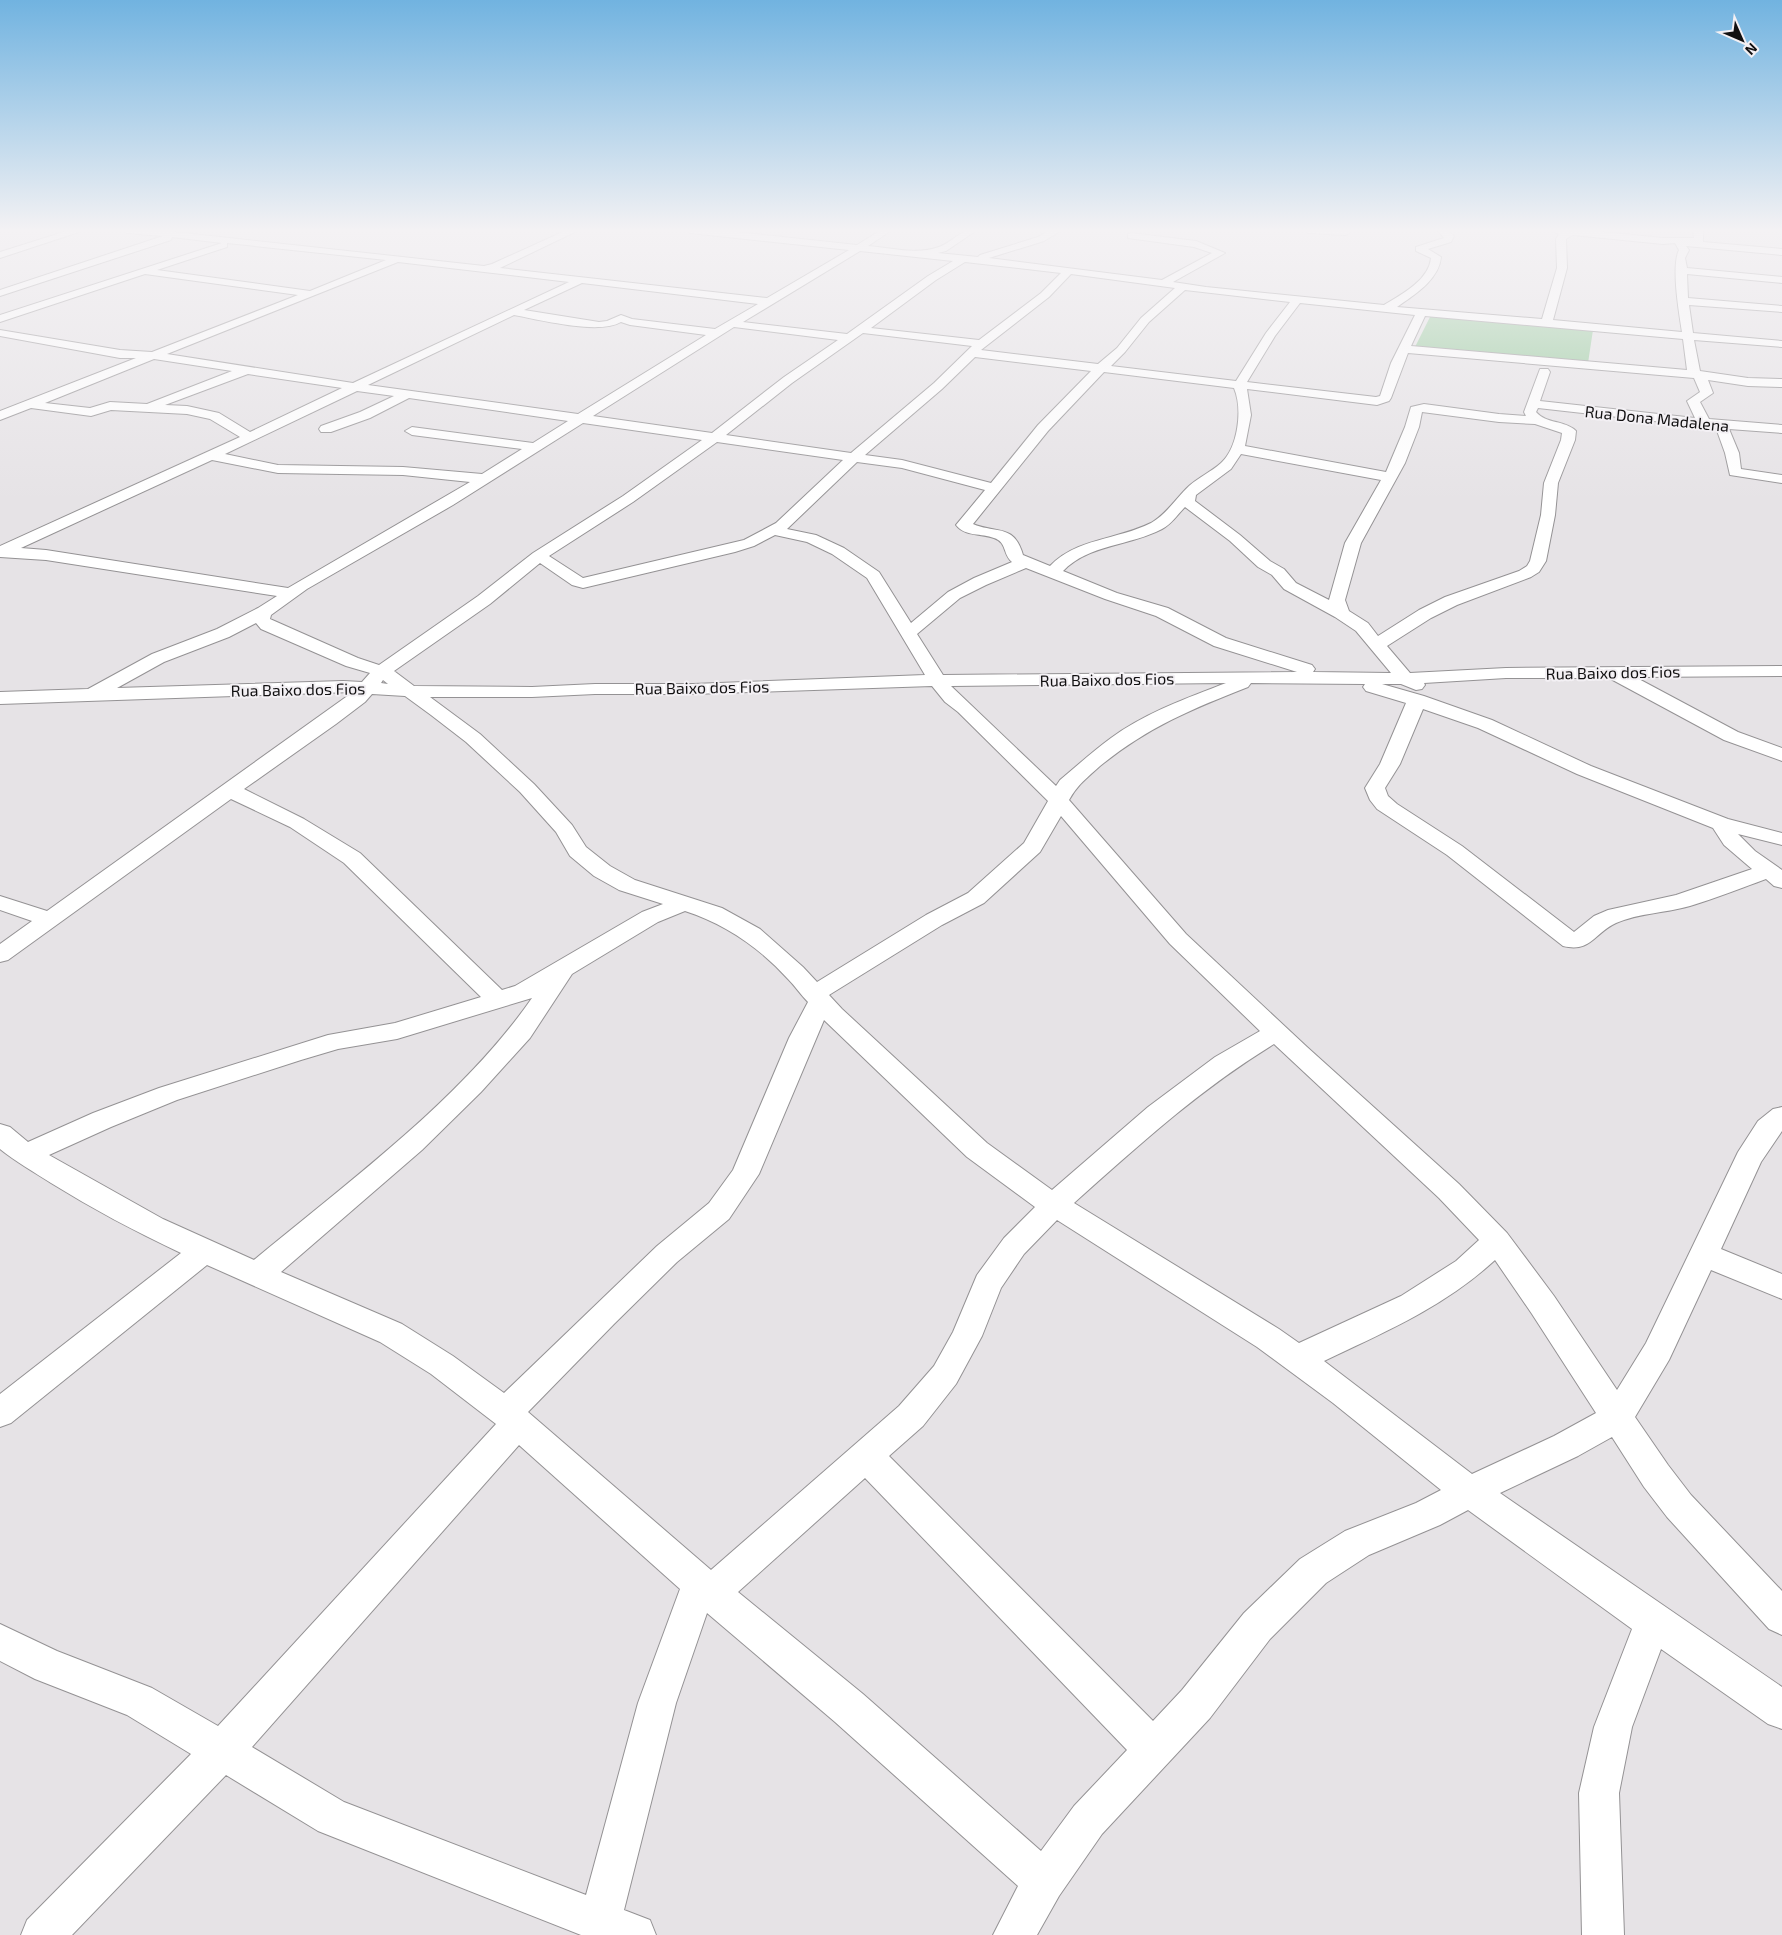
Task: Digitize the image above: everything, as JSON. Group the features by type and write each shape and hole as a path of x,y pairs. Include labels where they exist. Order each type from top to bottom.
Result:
{"street":[{"path":"0,416 244,320"},
{"path":"0,553 497,320"},
{"path":"565,320 606,325 615,320"},
{"path":"626,320 717,333"},
{"path":"90,695 158,658 223,633 264,612 290,593 404,529 739,320"},
{"path":"0,956 329,720 375,680 484,600 540,556 628,499 714,437 788,380 875,320"},
{"path":"540,556 578,582 584,583 749,543 775,530 854,456 938,386 977,349 1013,320"},
{"path":"1145,320 1121,350 1101,367 1043,428 964,524 965,526 1002,536 1010,541 1016,558 1111,596 1162,612 1220,642 1284,663 1417,700 1485,724 1584,770 1721,824 1782,839"},
{"path":"1239,385 1281,320"},
{"path":"862,330 1101,367 1239,385 1381,400 1384,398 1396,363 1418,320"},
{"path":"1513,320 1782,344"},
{"path":"1686,320 1697,375 1707,393 1693,402 1704,423"},
{"path":"733,324 850,338"},
{"path":"0,333 120,354 155,356 357,387 854,456 916,466 994,488"},
{"path":"1405,348 1697,375 1748,382 1782,383"},
{"path":"1507,357 1544,372"},
{"path":"1536,420 1531,417 1530,412 1544,372 1558,362"},
{"path":"146,408 247,370"},
{"path":"1052,573 1062,560 1075,552 1139,534 1153,528 1168,518 1180,503 1186,500 1193,488 1228,464 1236,449 1246,419 1244,397 1239,385"},
{"path":"326,429 365,415 408,394"},
{"name":"Rua Dona Madalena","path":"1532,404 1704,423 1782,429"},
{"path":"32,405 91,412 106,406 187,410 214,416 249,437"},
{"path":"1341,613 1337,600 1353,543 1379,501 1389,477 1398,464 1418,408 1509,419 1536,420 1563,427 1568,431 1568,440 1551,483 1546,524 1538,561 1533,569 1451,601 1425,614 1377,644"},
{"path":"1721,424 1732,453 1735,472 1782,479"},
{"path":"412,431 535,447"},
{"path":"1236,449 1389,477"},
{"path":"209,456 278,469 394,470 485,479"},
{"path":"1186,500 1235,538 1264,564 1278,572 1290,586 1341,613 1362,627 1399,672 1485,724"},
{"path":"775,530 811,538 838,551 868,571 884,591 937,681 952,698 965,708 1058,799 1178,939 1449,1191 1497,1241 1656,1476 1679,1506 1782,1617"},
{"path":"0,553 35,553 290,593"},
{"path":"908,632 913,630 960,591 1026,562"},
{"path":"264,612 261,617 267,625 352,662 375,680 410,691 473,738 527,788 565,829 578,851 602,871 627,885 714,913 752,934 795,972 817,997 977,1150 1027,1188 1268,1338 1344,1393 1470,1492 1653,1622 1782,1710"},
{"path":"42,1935 222,1751 424,1525 512,1418 603,1315 667,1254 719,1211 745,1174 802,1038 817,997 934,920 976,898 1032,847 1049,820 1067,784 1087,766 1140,728 1199,700 1260,677 1284,663"},
{"name":"Rua Baixo dos Fios","path":"410,691 693,689 845,682 1260,677 1336,678 1399,672 1443,676 1506,673 1782,671"},
{"path":"1612,672 1731,736 1782,755"},
{"name":"Rua Baixo dos Fios","path":"0,698 316,686 375,680"},
{"path":"1417,700 1390,764 1375,788 1376,796 1385,805 1429,832 1508,890 1570,941 1578,941 1602,921 1616,915 1682,901 1776,876"},
{"path":"229,790 297,823 352,858 498,1000"},
{"path":"1721,824 1724,832 1733,843 1776,876"},
{"path":"0,903 50,919"},
{"path":"13,1144 102,1120 168,1094 292,1054 337,1041 397,1030 524,992 601,944 650,917 686,903"},
{"path":"257,1275 412,1142 472,1086 521,1032 562,970"},
{"path":"0,1642 48,1666 138,1700 332,1817 617,1928 657,1703 706,1588 866,1456 910,1416 945,1375 967,1336 988,1283 1014,1246 1054,1205 1157,1114 1224,1063 1276,1032"},
{"path":"1014,1935 1044,1881 1088,1820 1196,1704 1257,1626 1313,1571 1357,1543 1428,1514 1500,1476 1566,1446 1617,1418 1658,1351 1748,1160 1768,1128 1782,1116"},
{"path":"13,1144 83,1189 204,1251 391,1333 442,1365 512,1418 706,1588 849,1708 1044,1881"},
{"path":"1297,1359 1412,1305 1466,1269 1497,1241"},
{"path":"0,1413 204,1251"},
{"path":"1704,1254 1782,1288"},
{"path":"866,1456 1153,1749"},
{"path":"1603,1935 1599,1793 1613,1727 1653,1622"}],"green space":[{"path":"1428,320 1488,320 1593,330 1588,363 1415,347"}]}
